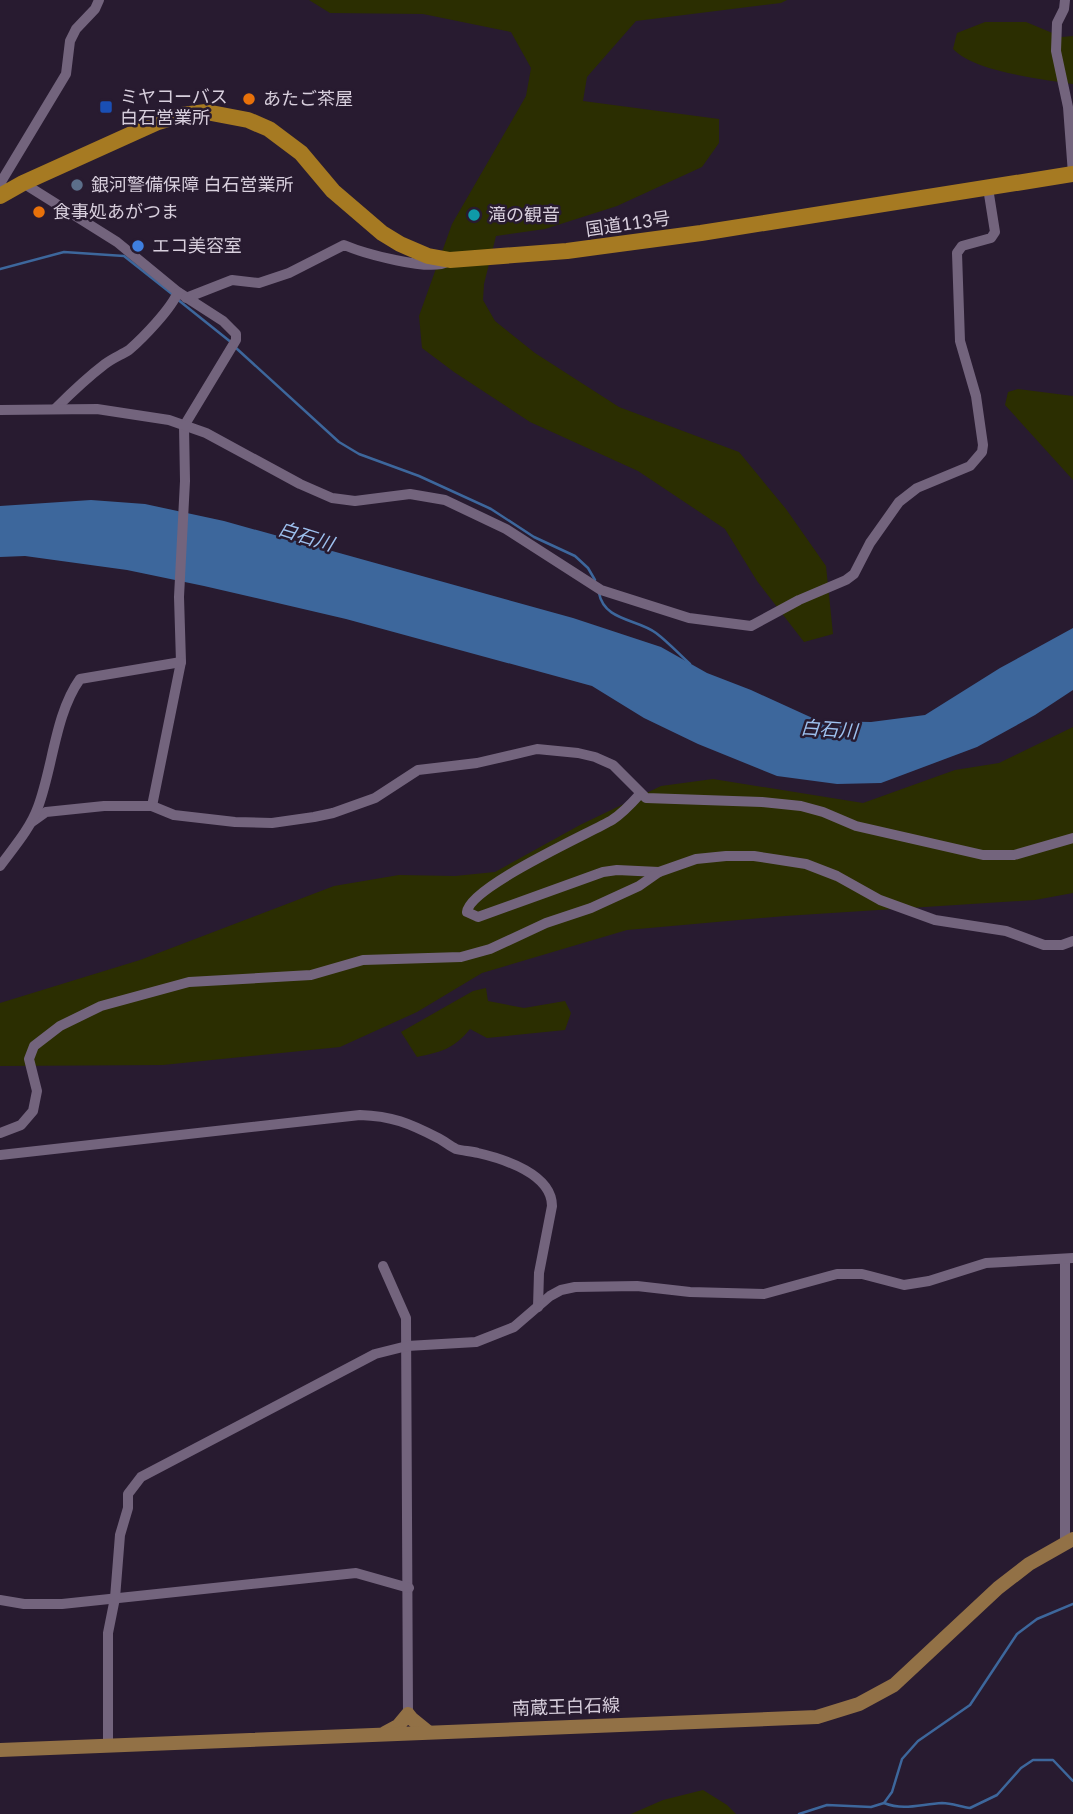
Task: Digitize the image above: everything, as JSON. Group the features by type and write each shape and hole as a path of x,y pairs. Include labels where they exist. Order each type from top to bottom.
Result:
{"highway":[{"name":"国道113号","path":"2,193 158,122 206,112 248,120 286,139 334,191 382,233 428,256 450,260 567,251 701,233 1073,174"}],"main road":[{"name":"南蔵王白石線","path":"0,1750 817,1717 859,1704 894,1685 998,1588 1029,1564 1069,1541"},
{"path":"383,1734 398,1726 408,1714 428,1732"}],"street":[{"path":"2,193 1,182 65,74 70,41 76,29 95,9 99,0"},
{"path":"1065,0 1057,23 1056,51 1068,107 1073,174"},
{"path":"23,183 117,242 179,297 223,321 236,334 233,344 184,426 179,597 181,662 152,806"},
{"path":"0,410 97,409 157,418 206,433 331,498 355,501 410,495 445,499 506,529 596,588 689,618 751,626 799,600 846,580 854,574 870,542 899,502 917,488 971,466 976,461 983,445 976,396 960,341 957,253 961,246 991,238 995,232 988,188"},
{"path":"56,408 76,387 136,344 179,297 232,279 260,284 289,273 344,245 416,265 441,265 450,260"},
{"path":"0,866 32,822 69,695 80,679 181,662"},
{"path":"32,822 46,812 63,809 152,806 174,815 204,820 272,823 300,819 333,813 375,798 418,770 477,763 537,749 595,757 613,765 640,794 653,799 762,802 812,808 856,826 983,855 1014,855 1073,838"},
{"path":"640,794 614,819 491,885 469,904 467,912 478,917 617,870 659,872"},
{"path":"0,1133 21,1125 33,1111 37,1091 29,1059 34,1046 60,1026 101,1006 189,982 311,975 363,960 461,957 490,949 546,923 591,908 639,886 659,872 696,859 754,856 796,862 826,871 880,900 935,920 1006,931 1049,945 1073,941"},
{"path":"0,1154 360,1115 402,1120 455,1149 512,1164 547,1188 552,1196 552,1206 539,1273 538,1307"},
{"path":"108,1746 108,1633 115,1598 120,1535 128,1508 128,1494 141,1477 375,1354 407,1346 476,1342 514,1326 555,1293 582,1286 637,1286 690,1292 764,1294 836,1275 862,1273 904,1285 929,1281 986,1264 1069,1258 1069,1541"},
{"path":"383,1266 407,1318 408,1714"},
{"path":"0,1600 24,1604 62,1604 356,1573 408,1588"}],"green space":[{"path":"309,0 787,0 781,3 636,21 587,77 583,101 719,119 719,143 702,167 617,206 545,229 496,236 484,284 483,300 495,321 535,353 619,407 739,452 786,509 826,566 833,634 804,642 757,581 725,529 638,471 530,422 422,348 419,316 452,224 526,96 531,68 511,32 423,14 330,13"},
{"path":"985,22 1026,22 1062,37 1073,36 1073,84 992,69 963,57 953,49 957,33"},
{"path":"1018,389 1073,396 1073,480 1005,405 1008,392"},
{"path":"1073,727 1073,893 1035,900 785,916 627,930 482,973 417,1012 340,1047 163,1065 0,1066 0,1003 140,960 334,886 399,875 455,876 495,872 580,825 661,786 713,779 863,803 955,770 999,763"},
{"path":"486,988 488,1001 524,1008 565,1001 571,1013 565,1030 487,1038 470,1029 446,1049 417,1057 401,1032 473,991"},
{"path":"703,1790 736,1814 631,1814 663,1800"}],"water":[{"name":"白石川","path":"91,500 145,504 224,521 573,618 661,647 707,673 819,721 871,722 925,715 1000,668 1073,628 1073,690 977,747 881,783 837,784 777,776 698,744 644,718 592,686 346,619 204,586 127,570 25,556 0,557 0,506"}],"waterway":[{"path":"0,269 64,252 124,256 172,294"},
{"path":"177,299 232,343"},
{"path":"236,348 339,442 359,454 419,476 491,509 534,537 575,556 588,568 595,580"},
{"path":"599,593 607,609 649,628 690,664"},
{"path":"799,1814 827,1805 871,1807 884,1803 892,1792 902,1759 918,1741 970,1705 1017,1634 1037,1619 1073,1604"},
{"path":"884,1803 906,1807 946,1803 970,1808 997,1795 1021,1768 1033,1760 1053,1760 1073,1781"}],"place":[{"name":"あたご茶屋","path":"249,99"},
{"name":"ミヤコーバス 白石営業所","path":"106,107"},
{"name":"銀河警備保障 白石営業所","path":"77,185"},
{"name":"食事処あがつま","path":"39,212"},
{"name":"滝の観音","path":"474,215"},
{"name":"エコ美容室","path":"138,246"}]}
